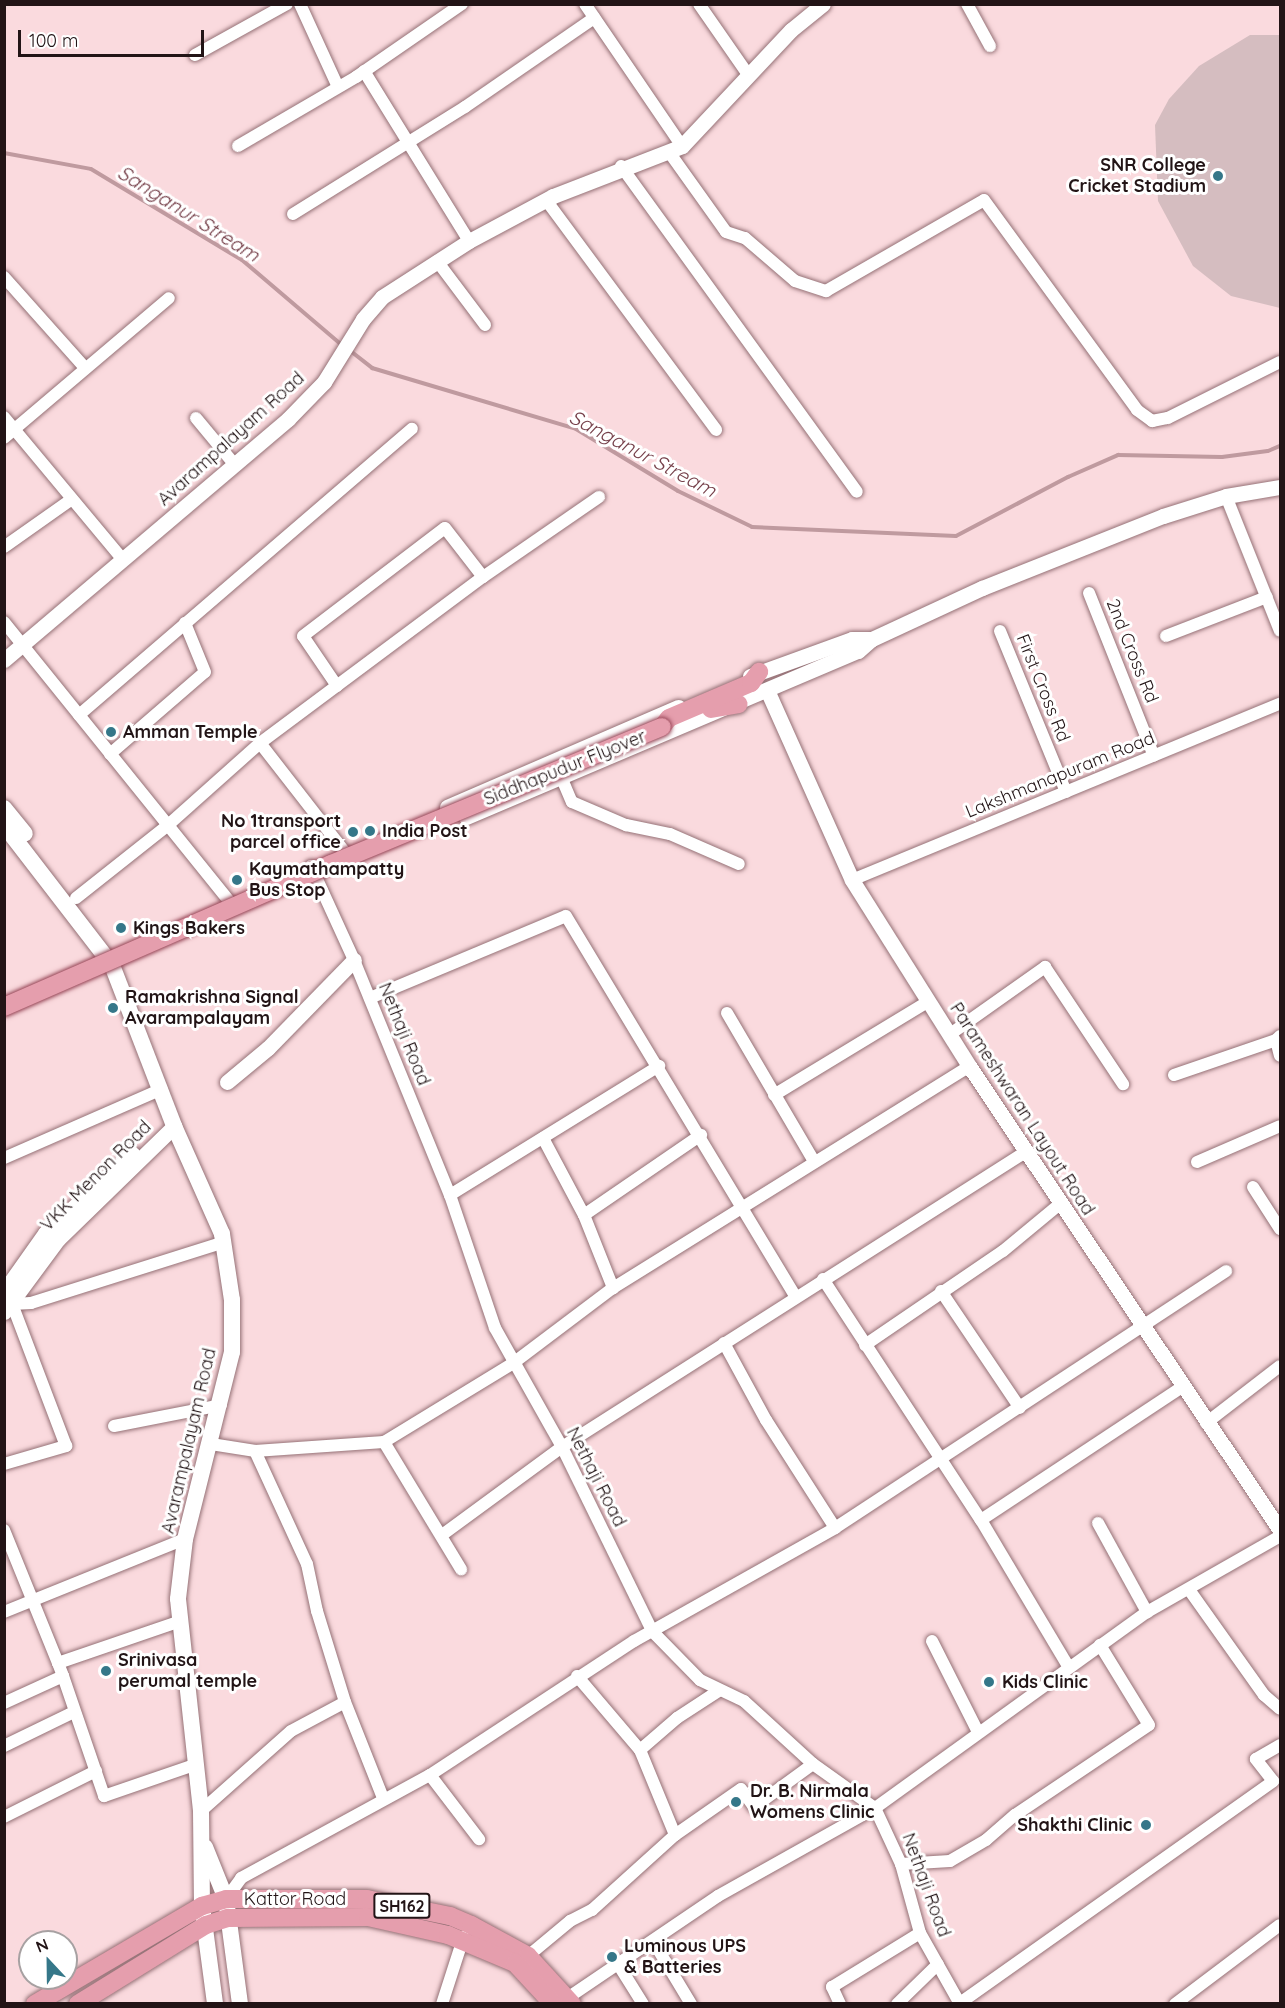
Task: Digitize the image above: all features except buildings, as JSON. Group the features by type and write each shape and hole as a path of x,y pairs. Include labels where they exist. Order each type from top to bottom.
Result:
{"main road":[{"name":"Siddhapudur Flyover","path":"4,1007 331,864 662,728 751,683 759,672"},
{"name":"Siddhapudur Flyover","path":"703,708 739,704"},
{"path":"4,808 76,898 111,957"},
{"name":"Avarampalayam Road","path":"4,825 111,957 173,1123 224,1242 232,1300 232,1352 221,1405 185,1539 178,1599 194,1765 201,1811 202,1906 215,2004"},
{"path":"4,998 111,957"},
{"path":"4,1011 111,957"},
{"path":"202,1838 226,1899 240,2004"},
{"name":"Kattor Road","path":"202,1906 226,1899 367,1899 450,1916 466,1933 515,1963 557,2001"},
{"name":"SH162","path":"35,2004 202,1906"},
{"name":"Kattor Road","path":"228,1918 368,1917 466,1933 528,1956 557,2001"},
{"name":"SH162","path":"78,2004 206,1925 228,1918"}],"street":[{"path":"195,55 286,4"},
{"path":"300,4 338,87"},
{"path":"238,146 364,71 462,4"},
{"path":"585,4 726,232 745,238 795,281 826,291 984,200 1137,410 1152,421 1168,418 1281,362"},
{"path":"699,4 749,76"},
{"path":"676,149 791,30 823,4"},
{"path":"967,4 990,46"},
{"path":"293,214 408,143 594,18"},
{"path":"364,71 469,241"},
{"name":"Avarampalayam Road","path":"4,660 235,465 324,382 363,320 382,297 469,241 546,200 621,166 676,149"},
{"path":"621,166 857,492"},
{"path":"546,200 716,430"},
{"path":"437,261 485,325"},
{"path":"4,277 85,368"},
{"path":"4,438 169,298"},
{"path":"4,417 123,560"},
{"path":"196,418 235,465"},
{"path":"79,715 412,429"},
{"path":"111,957 229,901 562,779 858,651 872,639 1013,576 1163,516 1226,496 1281,487"},
{"path":"1226,496 1280,631"},
{"path":"76,898 167,826 260,743 483,578 599,497"},
{"path":"4,547 72,499"},
{"path":"337,686 303,636 446,528 483,578"},
{"name":"2nd Cross Rd","path":"1089,593 1154,756"},
{"path":"1166,636 1267,597"},
{"path":"4,622 229,901"},
{"path":"110,754 205,672 185,623"},
{"name":"First Cross Rd","path":"1000,631 1066,792"},
{"path":"111,957 314,871 344,851 759,672 852,639 872,639"},
{"name":"Parameshwaran Layout Road","path":"767,690 852,880 969,1066 1206,1424 1281,1530"},
{"name":"Lakshmanapuram Road","path":"852,880 1281,704"},
{"path":"260,743 344,851"},
{"path":"562,779 572,802 627,825 670,834 739,864"},
{"name":"Nethaji Road","path":"314,871 370,998 450,1195 495,1328 512,1364 562,1447 652,1631 700,1680 744,1701 813,1764 875,1808 901,1864 920,1933 960,2003"},
{"path":"370,998 566,916 701,1135 796,1297"},
{"path":"227,1082 268,1048 354,960"},
{"path":"949,1035 1045,967 1123,1084"},
{"path":"774,1095 929,1001"},
{"path":"727,1014 814,1161"},
{"path":"1173,1075 1279,1038 1281,1056"},
{"path":"450,1195 659,1066"},
{"path":"211,1443 255,1451 384,1442 512,1364 613,1288 969,1066"},
{"path":"4,1158 162,1089"},
{"name":"VKK Menon Road","path":"6,1302 58,1239 173,1123"},
{"path":"1197,1162 1281,1126"},
{"path":"584,1215 701,1135"},
{"path":"543,1138 584,1215 613,1288"},
{"path":"442,1535 562,1447 1027,1151"},
{"path":"1253,1187 1281,1229"},
{"path":"865,1345 941,1291 1003,1251 1061,1203"},
{"path":"4,1464 66,1446 6,1302 31,1303 224,1242"},
{"path":"226,1899 241,1878 383,1798 430,1775 577,1676 835,1528 941,1456 1143,1328 1226,1271"},
{"path":"823,1279 941,1456 1068,1666"},
{"path":"941,1291 1020,1408"},
{"path":"724,1343 766,1420 835,1528"},
{"path":"1206,1424 1281,1366"},
{"path":"981,1520 1182,1387"},
{"path":"114,1426 221,1405"},
{"path":"384,1442 461,1569"},
{"path":"255,1451 308,1564 317,1611 345,1702 383,1798"},
{"path":"1098,1522 1147,1612"},
{"path":"4,1530 35,1599 104,1796 194,1765"},
{"path":"557,2001 618,1964 718,1896 875,1808 1068,1666 1147,1612 1190,1591 1281,1536"},
{"path":"4,1612 185,1539"},
{"path":"1190,1591 1264,1695 1281,1710"},
{"path":"58,1664 181,1622"},
{"path":"932,1641 978,1732"},
{"path":"901,1864 950,1860 959,1856 1149,1725 1100,1645"},
{"path":"4,1703 63,1676"},
{"path":"577,1676 640,1750 675,1835"},
{"path":"640,1750 676,1718 720,1690"},
{"path":"201,1811 291,1731 345,1702"},
{"path":"4,1746 74,1712"},
{"path":"960,2003 1273,1781 1256,1759 1281,1745"},
{"path":"528,1956 570,1921 592,1910 675,1835 741,1788 754,1807 813,1764"},
{"path":"4,1817 96,1771"},
{"path":"430,1775 479,1839"},
{"path":"1175,2004 1281,1925"},
{"path":"442,2004 466,1933"},
{"path":"840,2004 832,1987 920,1933"},
{"path":"653,1941 685,2001"},
{"path":"618,1964 643,2004"},
{"path":"897,2004 938,1964"}],"shaded area":[{"name":"SNR College Cricket Stadium","path":"1250,35 1280,35 1280,308 1231,296 1193,266 1158,201 1155,125 1169,99 1199,66"}],"waterway":[{"name":"Sanganur Stream","path":"4,153 91,169 242,260 342,345"},
{"name":"Sanganur Stream","path":"348,349 372,368 576,429 678,491 752,527 956,536 1068,477 1118,455 1222,457 1268,451 1280,446"}],"place":[{"name":"SNR College Cricket Stadium","path":"1218,176"},
{"name":"Amman Temple","path":"111,732"},
{"name":"India Post","path":"370,831"},
{"name":"No 1transport parcel office","path":"353,832"},
{"name":"Kaymathampatty Bus Stop","path":"237,880"},
{"name":"Kings Bakers","path":"121,928"},
{"name":"Ramakrishna Signal Avarampalayam","path":"113,1008"},
{"name":"Srinivasa perumal temple","path":"106,1671"},
{"name":"Kids Clinic","path":"989,1682"},
{"name":"Dr. B. Nirmala Womens Clinic","path":"736,1802"},
{"name":"Shakthi Clinic","path":"1146,1825"},
{"name":"Luminous UPS & Batteries","path":"612,1957"}]}
